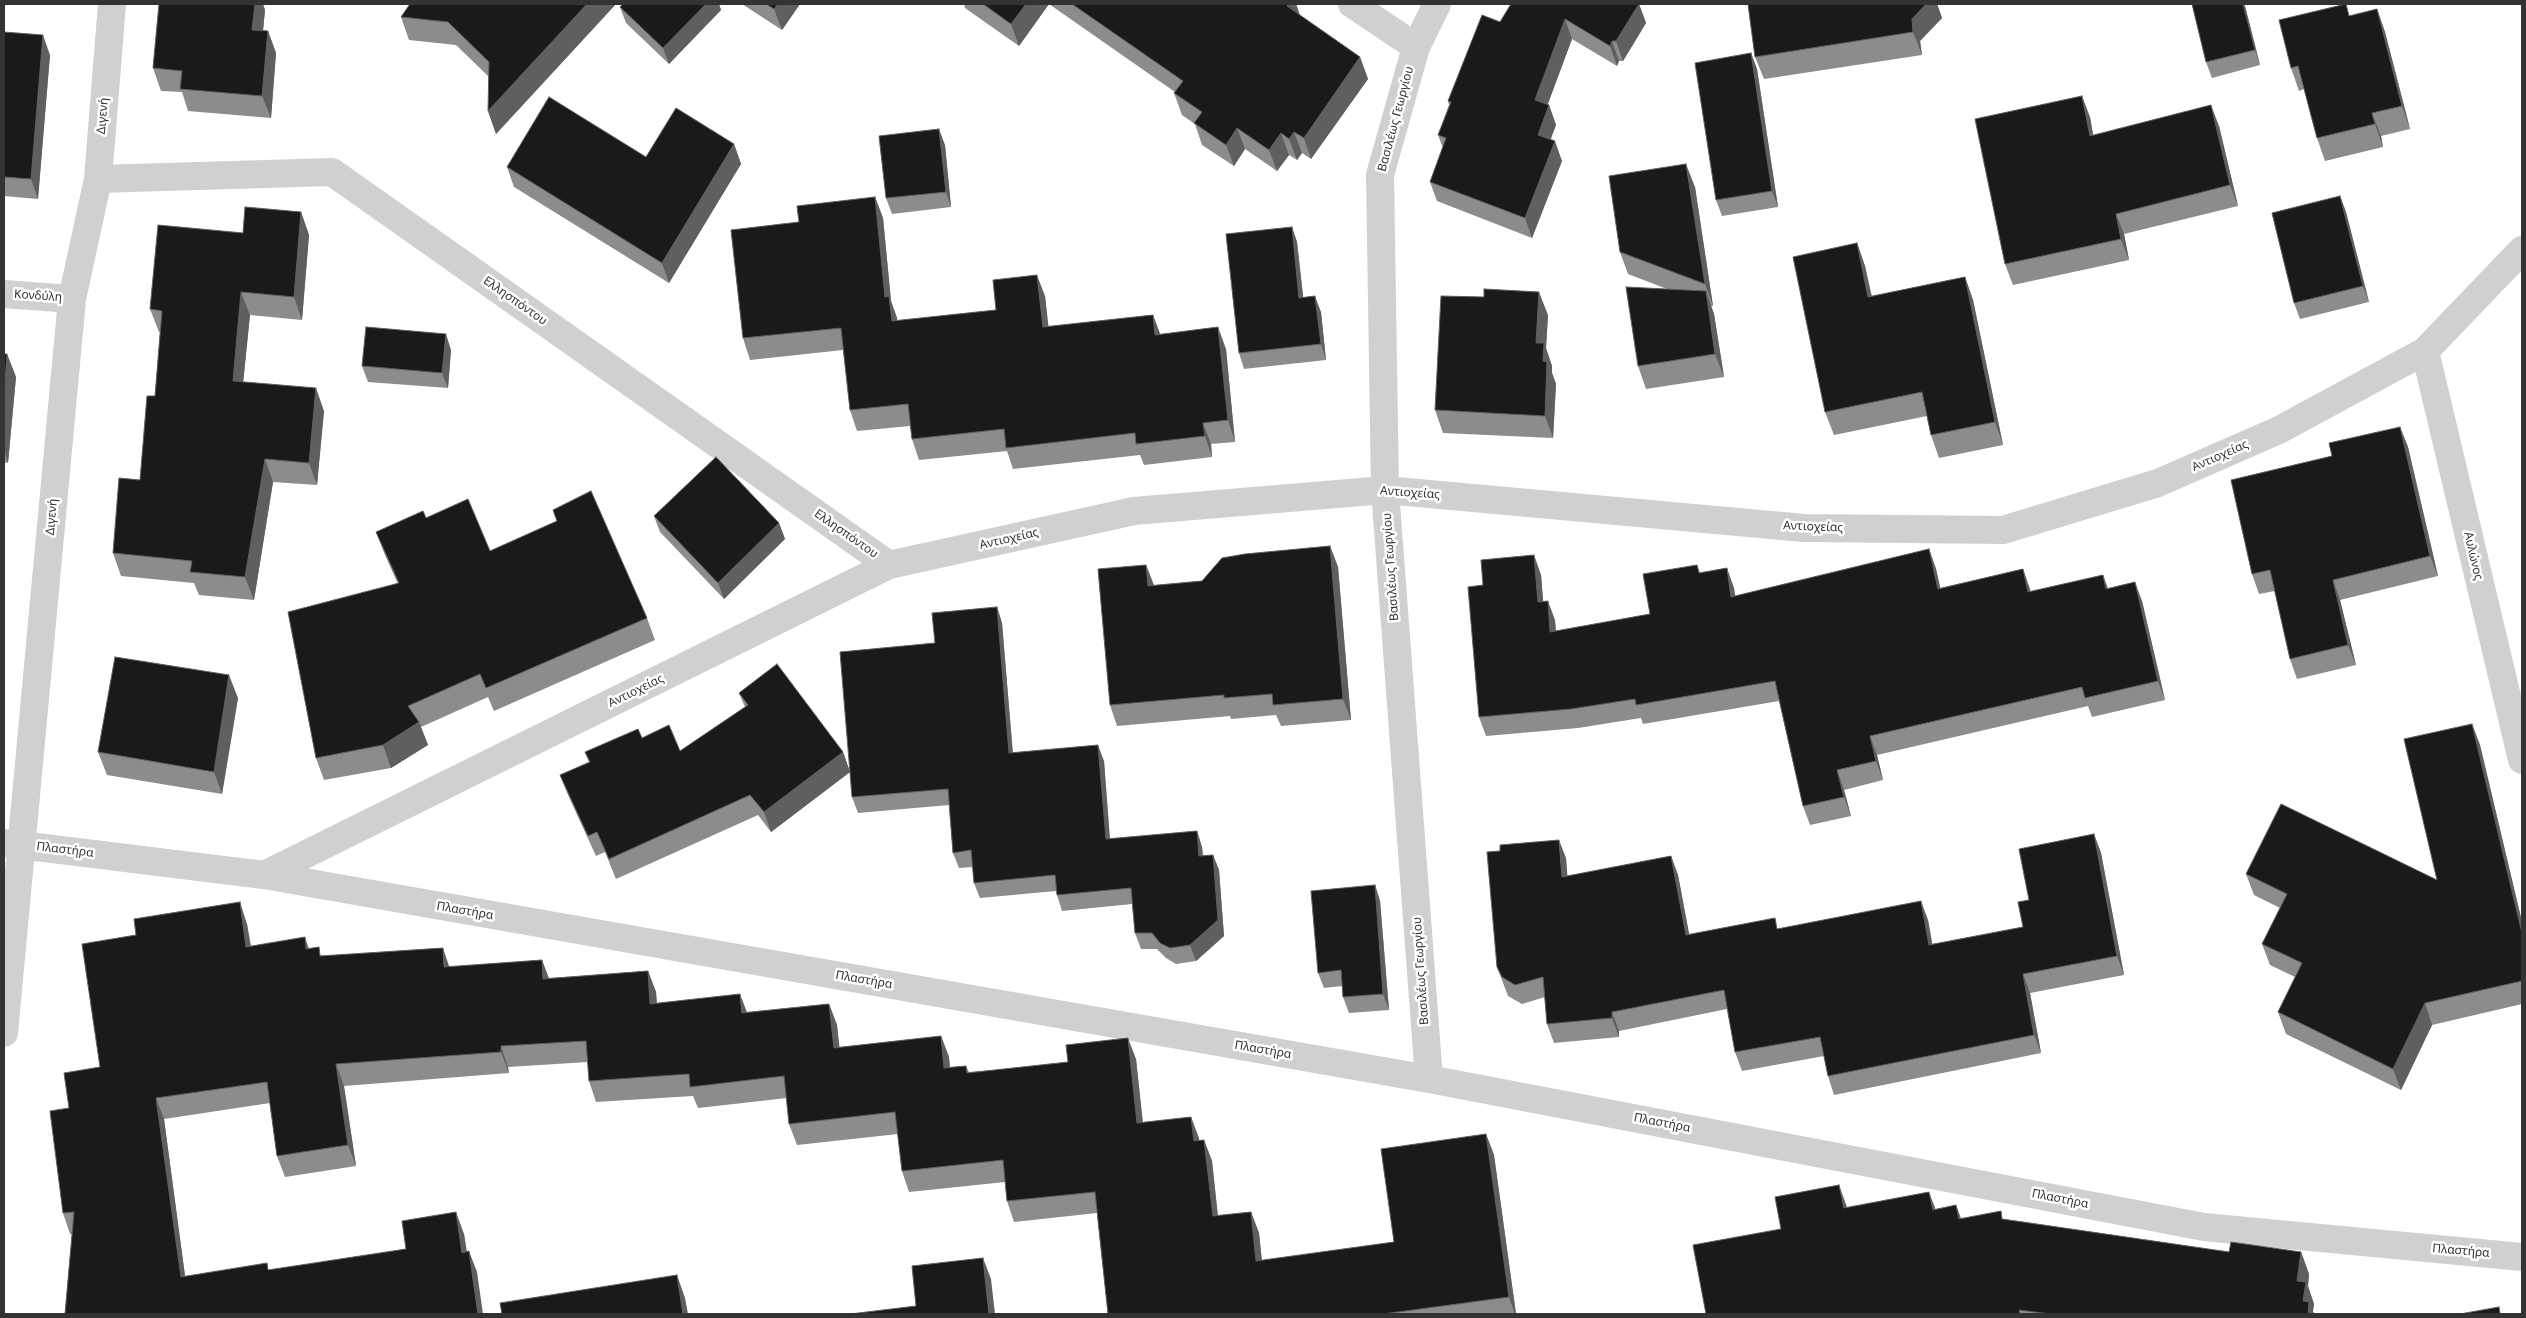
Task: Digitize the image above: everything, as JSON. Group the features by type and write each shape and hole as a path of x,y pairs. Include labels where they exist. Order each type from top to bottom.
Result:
{"street":[{"name":"Διγενή","path":"4,1033 12,844 72,299 98,179 112,4"},
{"path":"1352,4 1416,47"},
{"name":"Βασιλέως Γεωργίου","path":"1429,1078 1385,490 1380,175 1416,47 1438,4"},
{"name":"Ελλησπόντου","path":"98,179 332,172 889,565"},
{"name":"Αντιοχείας","path":"264,876 889,565 1134,511 1385,490 1804,528 2003,530 2158,483 2279,430 2425,351 2522,250"},
{"name":"Κονδύλη","path":"4,294 72,299"},
{"name":"Αυλώνος","path":"2425,351 2522,760"},
{"name":"Πλαστήρα","path":"12,844 264,876 1429,1078 2204,1227 2522,1257"}],"building":[{"path":"159,4 255,4 252,30 268,31 262,96 180,89 182,71 153,68"},
{"path":"410,4 587,4 488,111 489,62 448,22 401,17"},
{"path":"623,4 706,4 663,48 620,7"},
{"path":"766,4 778,4 774,9"},
{"path":"983,4 1026,4 1011,24"},
{"path":"1072,4 1288,4 1287,6 1360,57 1304,138 1294,132 1289,139 1281,133 1269,150 1237,128 1226,145 1194,123 1202,112 1174,93 1183,81"},
{"path":"1511,4 1639,4 1616,41 1612,41 1610,46 1565,19 1535,100 1549,105 1538,135 1555,141 1525,218 1430,182 1446,138 1438,135 1451,102 1448,101 1482,15 1500,22"},
{"path":"1748,4 1926,4 1912,19 1913,32 1755,57"},
{"path":"2192,4 2243,4 2255,50 2206,62"},
{"path":"2346,4 2349,16 2377,9 2402,106 2372,113 2375,124 2317,138 2298,66 2291,68 2279,20"},
{"path":"4,32 43,35 31,179 4,177"},
{"path":"1751,53 1772,191 1716,200 1695,63"},
{"path":"2082,96 2090,136 2211,105 2230,185 2116,214 2121,239 2005,264 1975,119"},
{"path":"549,97 646,157 676,108 734,144 662,263 507,167"},
{"path":"939,129 946,192 886,198 879,136"},
{"path":"1686,164 1705,284 1620,252 1609,176"},
{"path":"2340,196 2363,286 2294,303 2272,213"},
{"path":"875,197 885,297 889,296 892,321 996,310 993,280 1037,275 1043,327 1153,315 1155,335 1218,327 1228,420 1203,423 1205,436 1136,444 1135,433 1006,448 1004,429 912,439 908,404 850,410 841,328 743,338 731,230 799,222 797,206"},
{"path":"245,207 301,212 294,297 241,292 233,381 316,388 309,463 265,459 245,577 190,572 192,561 113,553 119,478 140,480 147,396 155,396 162,311 150,309 158,225 243,233"},
{"path":"1292,227 1299,298 1315,296 1321,344 1239,353 1226,234"},
{"path":"1857,243 1868,297 1965,277 1995,422 1931,435 1922,392 1825,412 1793,257"},
{"path":"1626,287 1706,291 1715,354 1638,366"},
{"path":"1484,289 1539,292 1536,343 1544,343 1543,361 1547,362 1545,416 1435,410 1441,296 1484,297"},
{"path":"366,327 446,334 442,373 362,366"},
{"path":"4,354 7,354 4,396"},
{"path":"2400,427 2430,556 2333,580 2348,645 2290,659 2270,570 2252,574 2231,480 2332,456 2329,443"},
{"path":"716,457 779,523 718,583 654,516"},
{"path":"591,491 647,618 486,688 480,674 408,706 419,722 383,745 316,758 288,612 399,583 376,532 423,511 426,518 468,499 490,551 557,521 553,510"},
{"path":"1330,546 1343,699 1273,705 1272,694 1224,698 1224,695 1110,705 1098,569 1146,565 1148,586 1202,581 1222,558"},
{"path":"1929,549 1938,589 2023,569 2028,592 2103,575 2106,589 2135,582 2158,681 2085,698 2082,687 1870,736 1876,761 1837,770 1844,797 1803,806 1775,681 1636,705 1635,699 1571,709 1479,717 1468,587 1483,585 1481,560 1534,555 1538,602 1548,601 1550,632 1650,614 1643,574 1697,565 1699,573 1727,568 1731,597"},
{"path":"997,607 1009,753 1098,745 1106,839 1197,831 1199,856 1213,855 1218,920 1190,945 1170,948 1160,943 1152,933 1135,933 1131,888 1057,895 1055,875 974,883 971,850 953,853 948,789 852,797 840,652 935,643 932,613"},
{"path":"115,657 229,675 214,772 98,752"},
{"path":"777,664 843,752 764,812 750,795 609,859 597,832 588,836 560,775 590,762 585,752 638,729 642,738 669,725 680,751 748,705 739,693"},
{"path":"2472,724 2522,933 2522,981 2425,1003 2393,1069 2278,1012 2302,963 2262,944 2287,894 2246,874 2281,804 2437,880 2404,739"},
{"path":"2094,834 2117,956 2023,974 2034,1035 1828,1076 1820,1037 1735,1052 1724,990 1612,1012 1612,1018 1547,1024 1543,977 1515,985 1502,977 1497,967 1487,852 1500,851 1500,845 1559,840 1562,877 1671,856 1686,935 1775,918 1777,929 1921,901 1929,945 2023,927 2018,902 2029,900 2019,849"},
{"path":"1375,885 1383,994 1343,997 1341,970 1318,973 1311,891"},
{"path":"240,902 246,947 305,937 306,949 319,947 320,956 443,948 444,967 542,960 543,979 648,971 650,1004 740,994 742,1013 829,1004 834,1048 941,1036 944,1068 966,1066 967,1073 1068,1062 1066,1045 1128,1038 1137,1123 1191,1117 1194,1141 1204,1140 1213,1216 1251,1212 1256,1261 1394,1242 1381,1149 1486,1134 1509,1297 1383,1314 1108,1314 1095,1192 1007,1201 1003,1160 902,1171 895,1112 789,1124 784,1076 690,1087 689,1074 589,1081 586,1041 501,1046 501,1052 336,1064 348,1145 277,1156 267,1082 156,1098 181,1277 267,1263 268,1270 406,1249 402,1221 456,1212 462,1253 469,1251 478,1314 65,1314 74,1212 63,1213 50,1111 69,1108 64,1073 100,1067 82,944 136,935 134,919"},
{"path":"1839,1185 1844,1208 1929,1192 1933,1210 1956,1205 1959,1219 2001,1211 2002,1219 2229,1252 2231,1242 2301,1252 2297,1281 2306,1282 2303,1301 2309,1302 2308,1314 2050,1314 2019,1310 2020,1314 1706,1314 1693,1245 1781,1229 1775,1197"},
{"path":"983,1258 989,1314 850,1314 916,1306 912,1266"},
{"path":"677,1275 683,1314 502,1314 500,1303"},
{"path":"2499,1307 2500,1314 2460,1314"}]}
